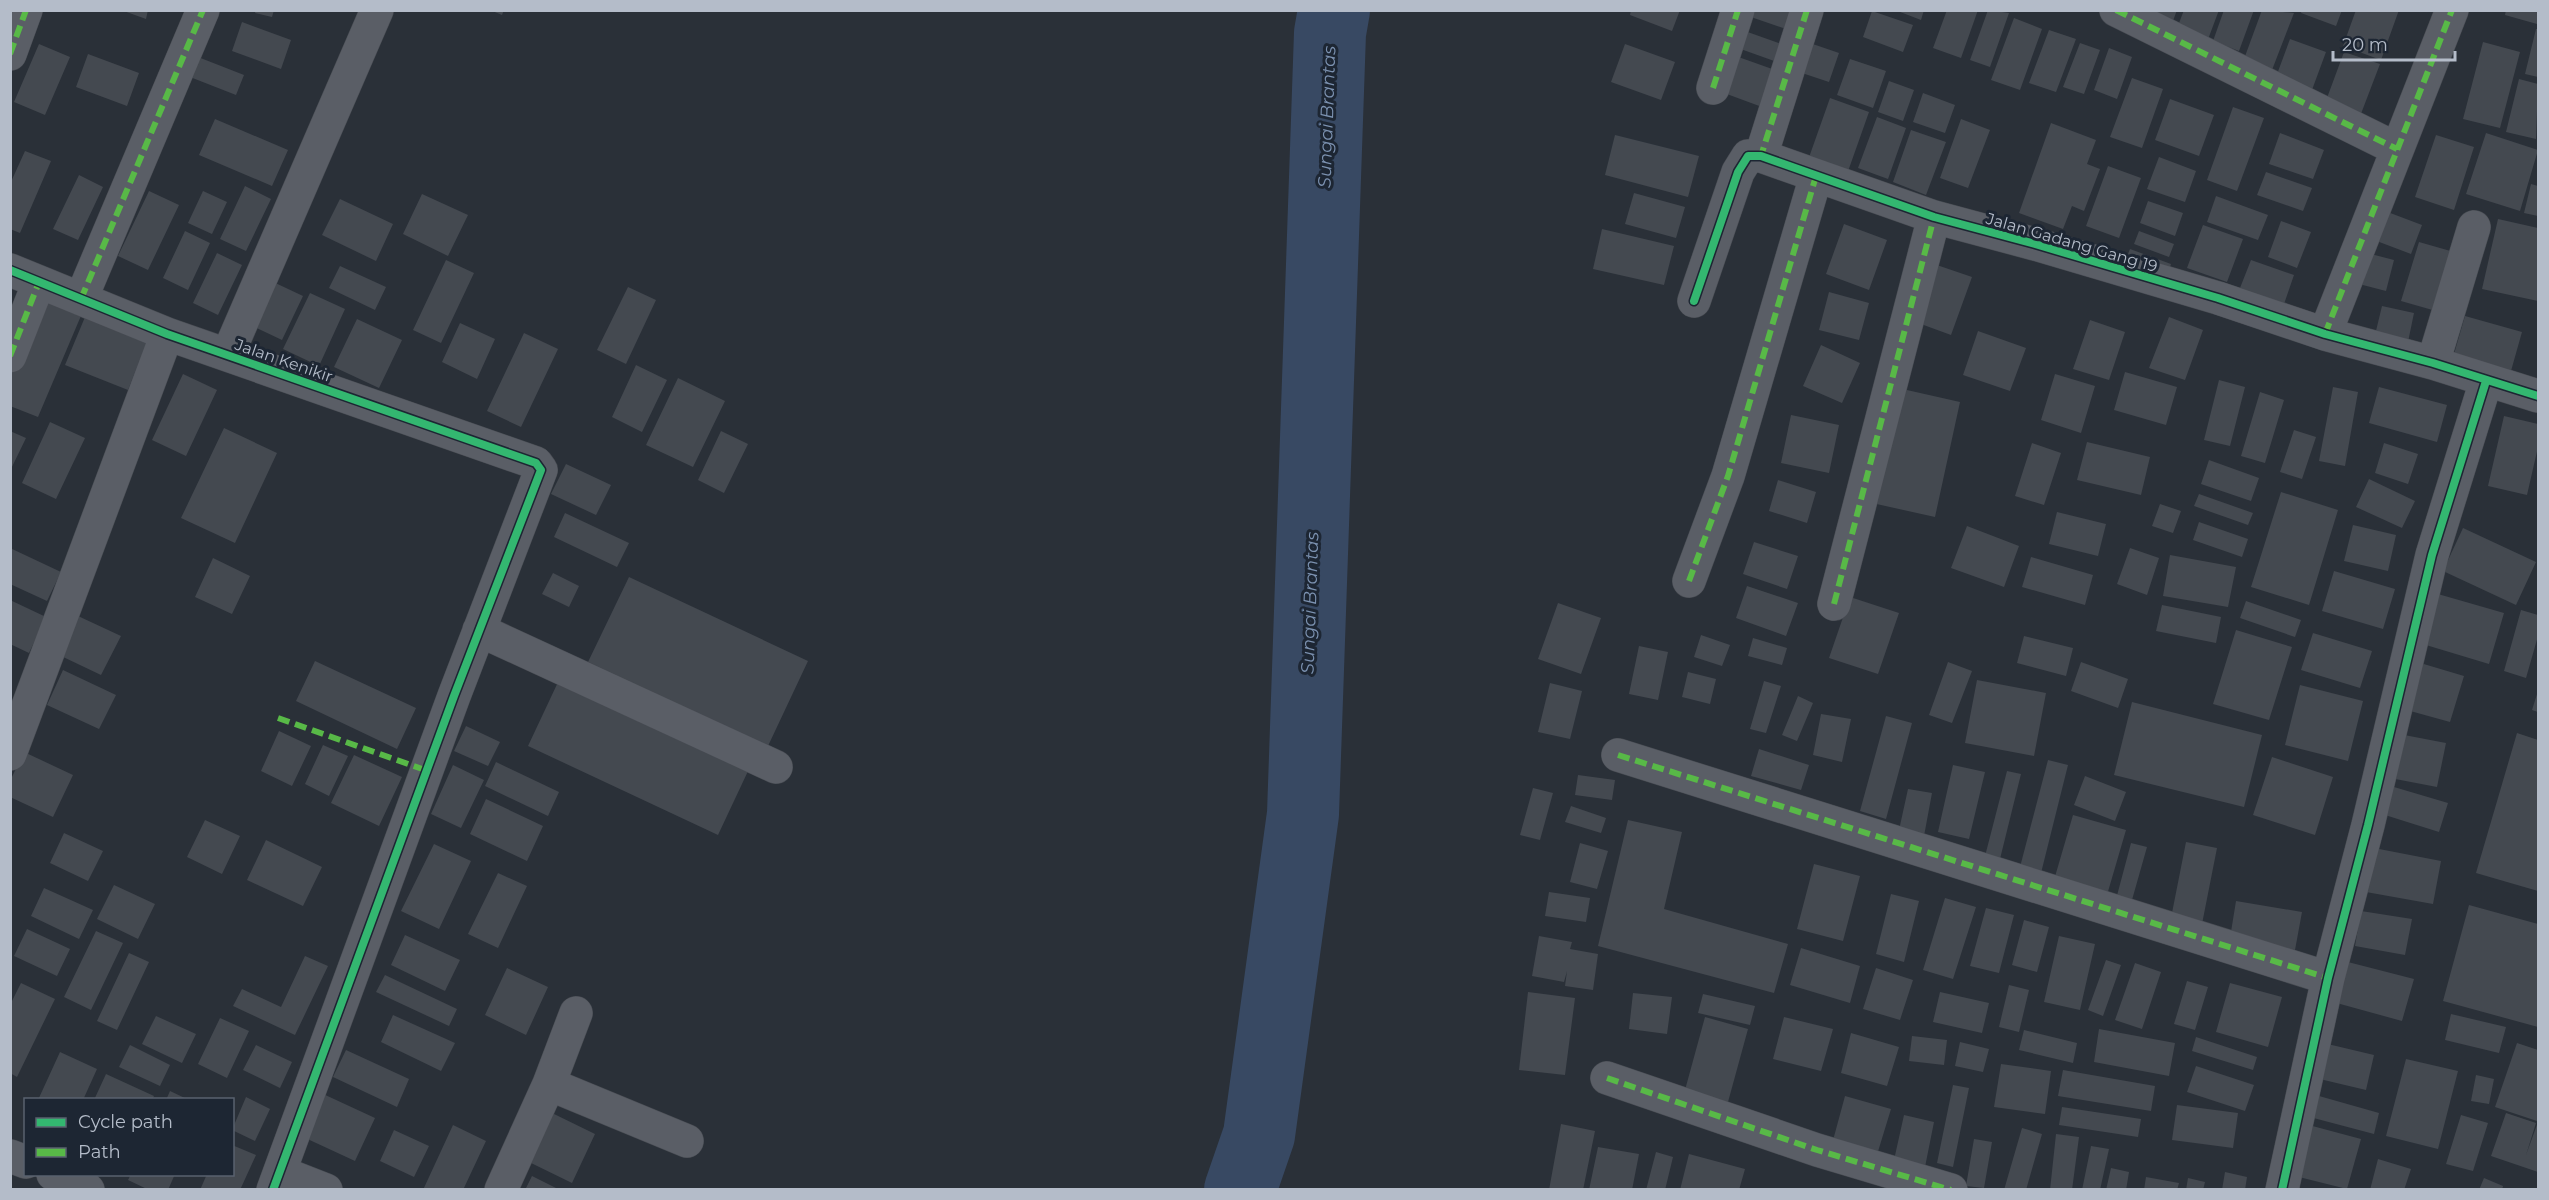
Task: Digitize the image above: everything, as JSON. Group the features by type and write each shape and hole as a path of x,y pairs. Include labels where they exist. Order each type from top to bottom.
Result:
{"street":[{"path":"10,54 26,10"},
{"path":"81,299 202,10"},
{"path":"228,354 377,10"},
{"path":"1713,88 1738,10"},
{"path":"1694,301 1738,172 1748,156 1761,156 1807,10"},
{"path":"2116,10 2397,149"},
{"path":"2325,334 2452,10"},
{"name":"Jalan Gadang Gang 19","path":"1761,156 1934,217 2195,291 2325,334 2433,363 2538,396"},
{"path":"1689,581 1728,476 1815,176"},
{"path":"1834,604 1934,217"},
{"path":"2433,363 2474,227"},
{"path":"10,356 25,276"},
{"name":"Jalan Kenikir","path":"25,276 167,334 536,463 541,470 539,478 479,630"},
{"path":"10,754 167,334"},
{"path":"2282,1190 2328,978 2368,825 2432,555 2486,381"},
{"path":"326,1190 276,1181 479,630 776,767"},
{"path":"1618,754 2328,978"},
{"path":"501,1190 549,1084 576,1013"},
{"path":"1607,1078 1816,1150 1951,1190"},
{"path":"549,1084 687,1141"}],"building":[{"path":"121,10 148,10 146,19"},
{"path":"256,10 274,10 272,17 255,13"},
{"path":"490,10 504,10 502,15"},
{"path":"1631,10 1680,10 1672,31 1630,15"},
{"path":"1750,10 1800,10 1792,31 1748,16"},
{"path":"1895,10 1924,10 1921,20"},
{"path":"1947,10 1978,10 1961,58 1933,48"},
{"path":"1988,10 2009,13 1990,67 1970,60"},
{"path":"2144,10 2177,10 2170,29"},
{"path":"2184,10 2219,10 2207,42 2176,31"},
{"path":"2224,10 2254,10 2239,51 2213,41"},
{"path":"2262,10 2294,13 2272,70 2244,59"},
{"path":"2302,10 2342,10 2336,26 2301,13"},
{"path":"2356,10 2399,10 2381,60 2343,46"},
{"path":"2506,10 2538,10 2537,24 2505,15"},
{"path":"1872,11 1913,25 1903,52 1863,37"},
{"path":"2014,18 2042,29 2020,90 1991,80"},
{"path":"242,22 291,40 281,69 232,51"},
{"path":"2536,29 2538,29 2538,77 2525,74"},
{"path":"1742,30 1784,45 1777,62 1735,47"},
{"path":"2049,30 2076,39 2056,92 2029,83"},
{"path":"2290,39 2326,52 2309,98 2273,85"},
{"path":"1807,42 1839,53 1829,82 1796,71"},
{"path":"2483,42 2520,52 2500,128 2463,119"},
{"path":"2080,43 2100,50 2084,94 2063,87"},
{"path":"39,44 70,57 45,115 14,102"},
{"path":"1625,44 1675,62 1661,100 1611,82"},
{"path":"2109,48 2132,57 2117,99 2094,90"},
{"path":"2344,52 2380,64 2359,119 2324,106"},
{"path":"88,54 139,73 127,106 76,87"},
{"path":"1730,54 1775,70 1762,107 1716,90"},
{"path":"198,57 244,75 236,95 190,77"},
{"path":"1850,59 1886,71 1873,108 1837,95"},
{"path":"2132,78 2163,89 2142,148 2110,137"},
{"path":"2519,79 2538,84 2536,139 2506,132"},
{"path":"1889,81 1914,90 1903,121 1878,112"},
{"path":"1923,93 1955,105 1945,133 1913,122"},
{"path":"1830,98 1869,112 1846,177 1807,163"},
{"path":"2170,99 2214,115 2199,156 2155,140"},
{"path":"2233,107 2264,118 2237,191 2207,180"},
{"path":"1877,117 1906,128 1888,179 1858,168"},
{"path":"215,119 288,150 272,186 199,155"},
{"path":"1961,119 1990,130 1968,188 1940,178"},
{"path":"2051,123 2096,140 2087,164 2100,169 2084,211 2072,206 2063,229 2019,213"},
{"path":"1911,130 1946,142 1926,195 1893,182"},
{"path":"2280,133 2324,150 2313,179 2269,164"},
{"path":"2486,133 2538,150 2520,211 2466,194"},
{"path":"1615,135 1699,156 1688,197 1605,175"},
{"path":"2436,135 2474,147 2454,210 2415,197"},
{"path":"25,151 51,161 20,233 10,229 10,184"},
{"path":"2159,157 2196,171 2185,202 2147,189"},
{"path":"2108,166 2141,178 2119,238 2086,226"},
{"path":"2266,172 2312,188 2303,211 2257,195"},
{"path":"79,175 103,187 78,240 53,229"},
{"path":"2531,184 2538,186 2538,216 2524,213"},
{"path":"245,186 271,199 246,251 220,239"},
{"path":"149,191 179,205 148,270 118,256"},
{"path":"203,191 227,202 212,234 188,223"},
{"path":"1634,193 1685,207 1676,238 1625,224"},
{"path":"422,194 468,215 448,256 403,234"},
{"path":"2216,196 2268,215 2258,240 2207,222"},
{"path":"340,199 393,224 376,261 322,235"},
{"path":"2148,201 2183,213 2175,236 2140,223"},
{"path":"2385,211 2422,225 2411,254 2374,240"},
{"path":"2498,219 2538,228 2538,301 2482,289"},
{"path":"2281,221 2311,232 2297,268 2268,257"},
{"path":"1844,224 1887,240 1869,290 1826,274"},
{"path":"2203,225 2243,239 2227,282 2187,268"},
{"path":"1602,229 1674,246 1664,285 1593,269"},
{"path":"185,231 210,243 188,290 163,278"},
{"path":"2139,231 2174,244 2169,257 2134,244"},
{"path":"2419,242 2454,252 2436,311 2401,301"},
{"path":"2130,249 2171,264 2166,279 2124,264"},
{"path":"217,253 242,265 218,315 193,303"},
{"path":"2367,253 2394,260 2386,291 2359,284"},
{"path":"446,260 474,273 441,343 413,330"},
{"path":"2251,260 2294,275 2284,304 2240,288"},
{"path":"1931,263 1972,277 1951,335 1910,320"},
{"path":"340,266 386,287 375,310 329,288"},
{"path":"269,280 303,296 282,340 248,324"},
{"path":"42,285 86,304 38,417 10,406 10,361"},
{"path":"628,287 656,300 626,364 597,350"},
{"path":"1829,292 1869,303 1859,340 1819,330"},
{"path":"310,293 345,309 319,366 283,349"},
{"path":"90,305 152,329 128,390 65,365"},
{"path":"2382,306 2414,313 2408,342 2375,335"},
{"path":"2465,316 2522,332 2509,378 2452,361"},
{"path":"2169,317 2203,330 2185,380 2149,368"},
{"path":"357,319 402,340 379,388 334,367"},
{"path":"2090,320 2125,332 2109,380 2073,369"},
{"path":"460,323 495,339 477,379 442,362"},
{"path":"1978,331 2026,348 2010,391 1963,375"},
{"path":"524,333 558,349 521,427 487,411"},
{"path":"1821,345 1860,363 1842,403 1803,386"},
{"path":"636,365 667,380 642,432 612,417"},
{"path":"2125,372 2177,387 2166,425 2114,410"},
{"path":"183,374 217,390 186,456 152,440"},
{"path":"2055,374 2095,386 2081,433 2041,420"},
{"path":"678,378 725,401 693,467 646,445"},
{"path":"2219,380 2245,387 2230,446 2204,440"},
{"path":"2333,387 2358,392 2345,466 2319,461"},
{"path":"2379,387 2447,405 2437,442 2369,423"},
{"path":"1898,388 1960,402 1935,517 1872,503"},
{"path":"2260,392 2284,400 2265,463 2241,456"},
{"path":"1791,415 1839,425 1829,473 1781,463"},
{"path":"2504,416 2538,424 2538,447 2527,495 2488,486"},
{"path":"50,422 85,438 56,499 22,483"},
{"path":"224,428 277,453 235,543 181,518"},
{"path":"2294,430 2316,437 2302,479 2280,472"},
{"path":"10,431 26,438 10,471"},
{"path":"721,431 748,444 724,493 698,480"},
{"path":"2087,442 2150,457 2141,495 2077,480"},
{"path":"2032,443 2061,453 2044,505 2015,496"},
{"path":"2384,443 2418,454 2408,484 2375,473"},
{"path":"2209,460 2259,478 2251,501 2201,484"},
{"path":"566,464 611,485 596,515 551,494"},
{"path":"2369,479 2415,501 2402,528 2356,507"},
{"path":"1778,480 1816,492 1807,523 1769,511"},
{"path":"2281,492 2338,510 2309,605 2251,587"},
{"path":"2199,494 2253,513 2248,525 2194,506"},
{"path":"2160,504 2181,511 2173,533 2152,526"},
{"path":"2057,512 2106,524 2098,556 2049,544"},
{"path":"565,513 629,543 617,567 554,537"},
{"path":"2199,522 2248,539 2242,557 2193,540"},
{"path":"2353,525 2396,535 2388,571 2344,561"},
{"path":"1967,526 2019,546 2004,587 1951,568"},
{"path":"2463,528 2536,562 2516,605 2443,571"},
{"path":"1754,542 1798,556 1787,589 1743,574"},
{"path":"10,548 61,572 47,601 10,584"},
{"path":"2130,548 2159,558 2147,595 2117,584"},
{"path":"2170,555 2236,567 2228,607 2163,596"},
{"path":"2031,557 2093,575 2085,605 2022,587"},
{"path":"213,558 250,576 232,614 195,597"},
{"path":"2334,571 2395,589 2383,629 2322,611"},
{"path":"553,573 579,586 569,607 542,594"},
{"path":"629,577 808,661 768,746 588,662"},
{"path":"1747,586 1798,603 1786,636 1736,618"},
{"path":"2431,592 2504,613 2489,664 2416,642"},
{"path":"1850,597 1899,613 1878,674 1829,658"},
{"path":"10,600 46,617 29,653 10,644"},
{"path":"2246,601 2301,620 2295,637 2240,618"},
{"path":"1558,603 1601,618 1581,674 1538,659"},
{"path":"2162,605 2221,617 2216,643 2156,631"},
{"path":"2521,610 2538,615 2538,636 2526,678 2504,671"},
{"path":"78,616 121,636 101,675 59,655"},
{"path":"2236,630 2292,647 2269,720 2213,704"},
{"path":"2313,633 2372,651 2360,688 2301,670"},
{"path":"1701,635 1730,645 1722,666 1694,657"},
{"path":"2024,636 2073,648 2066,676 2017,663"},
{"path":"1753,638 1787,648 1782,665 1748,656"},
{"path":"1639,646 1668,652 1658,700 1629,694"},
{"path":"315,661 416,708 397,749 296,701"},
{"path":"1948,662 1972,671 1952,723 1929,715"},
{"path":"2081,662 2128,679 2118,708 2071,691"},
{"path":"2417,662 2464,676 2450,722 2403,709"},
{"path":"63,670 116,695 99,729 47,705"},
{"path":"1688,672 1716,679 1710,704 1682,697"},
{"path":"559,680 749,769 718,835 528,746"},
{"path":"1977,680 2046,693 2034,756 1965,743"},
{"path":"1764,681 1781,686 1766,733 1750,729"},
{"path":"1550,683 1582,691 1570,739 1538,732"},
{"path":"2300,685 2363,701 2348,761 2285,745"},
{"path":"2538,691 2538,712 2532,710"},
{"path":"1798,696 1813,703 1797,741 1782,735"},
{"path":"2132,702 2262,735 2244,807 2114,775"},
{"path":"1821,714 1851,719 1842,762 1813,755"},
{"path":"1886,716 1912,723 1886,819 1860,811"},
{"path":"466,726 500,742 488,766 454,751"},
{"path":"279,731 311,746 292,786 261,771"},
{"path":"2517,733 2538,740 2538,891 2476,873"},
{"path":"2399,734 2446,743 2437,787 2390,778"},
{"path":"323,745 348,756 329,796 305,784"},
{"path":"1759,749 1809,765 1801,790 1751,776"},
{"path":"24,752 73,775 53,817 10,797 10,781"},
{"path":"354,755 402,777 379,826 331,803"},
{"path":"2272,757 2333,777 2315,835 2253,815"},
{"path":"2048,760 2068,765 2041,873 2020,867"},
{"path":"496,762 559,792 548,816 485,786"},
{"path":"453,765 484,780 461,828 431,814"},
{"path":"1953,765 1985,772 1969,839 1938,832"},
{"path":"2007,771 2021,774 1999,863 1984,860"},
{"path":"1578,775 1615,780 1612,800 1575,795"},
{"path":"2085,776 2126,792 2115,821 2074,805"},
{"path":"2394,787 2448,803 2439,832 2385,815"},
{"path":"1533,788 1553,793 1540,840 1520,835"},
{"path":"1908,789 1932,793 1924,836 1899,830"},
{"path":"486,799 543,826 527,861 470,834"},
{"path":"1571,806 1606,818 1601,833 1565,822"},
{"path":"2073,815 2126,830 2107,895 2054,880"},
{"path":"205,820 240,836 222,874 187,857"},
{"path":"1628,820 1682,832 1664,909 1788,944 1774,993 1598,946"},
{"path":"64,833 103,851 88,881 50,863"},
{"path":"266,840 322,867 303,906 247,880"},
{"path":"2186,842 2217,848 2202,924 2171,918"},
{"path":"1580,843 1608,851 1597,889 1570,882"},
{"path":"2131,843 2147,847 2130,907 2115,903"},
{"path":"434,844 471,861 439,929 401,911"},
{"path":"2374,848 2441,861 2433,904 2366,892"},
{"path":"1814,864 1860,876 1843,941 1797,929"},
{"path":"498,873 527,886 498,948 468,934"},
{"path":"114,885 155,904 138,939 97,919"},
{"path":"44,888 93,910 79,939 31,916"},
{"path":"1549,892 1590,898 1586,922 1545,916"},
{"path":"1891,894 1919,901 1904,962 1876,954"},
{"path":"1945,898 1976,907 1953,979 1923,970"},
{"path":"2236,901 2302,912 2295,950 2230,938"},
{"path":"2469,905 2538,924 2538,1027 2443,1001"},
{"path":"1986,908 2014,915 1999,973 1970,966"},
{"path":"2361,911 2412,919 2405,955 2355,946"},
{"path":"2024,920 2049,927 2037,972 2012,965"},
{"path":"27,929 70,949 57,976 14,956"},
{"path":"96,931 123,943 91,1010 64,997"},
{"path":"405,935 460,960 445,991 391,965"},
{"path":"1539,936 1572,942 1570,949 1598,954 1593,990 1565,986 1567,971 1564,982 1532,976"},
{"path":"2059,936 2095,944 2080,1010 2044,1002"},
{"path":"1801,948 1860,966 1850,1003 1790,985"},
{"path":"129,953 149,962 117,1030 97,1021"},
{"path":"305,956 328,966 295,1035 233,1006 242,989 281,1007"},
{"path":"2106,960 2121,965 2103,1016 2088,1010"},
{"path":"2344,961 2414,979 2402,1021 2333,1002"},
{"path":"2135,963 2161,972 2142,1029 2115,1020"},
{"path":"507,968 548,987 526,1035 485,1015"},
{"path":"1876,968 1913,980 1900,1020 1863,1009"},
{"path":"385,975 457,1009 449,1026 376,992"},
{"path":"2187,981 2208,987 2195,1030 2174,1024"},
{"path":"21,983 55,999 17,1077 10,1073 10,1005"},
{"path":"2230,983 2282,997 2268,1047 2216,1032"},
{"path":"2009,985 2029,990 2019,1032 1999,1027"},
{"path":"1528,992 1575,998 1565,1075 1519,1070"},
{"path":"1940,992 1989,1003 1982,1033 1933,1022"},
{"path":"1633,993 1672,997 1667,1034 1629,1029"},
{"path":"1703,994 1755,1006 1750,1025 1698,1013"},
{"path":"2451,1014 2506,1027 2499,1053 2445,1040"},
{"path":"393,1015 455,1043 441,1071 381,1042"},
{"path":"156,1016 196,1034 182,1063 142,1044"},
{"path":"1705,1017 1748,1029 1728,1102 1685,1090"},
{"path":"1784,1017 1833,1029 1821,1071 1773,1059"},
{"path":"220,1018 249,1031 227,1078 198,1064"},
{"path":"2099,1029 2175,1043 2169,1076 2094,1062"},
{"path":"2024,1030 2077,1043 2073,1063 2019,1050"},
{"path":"1851,1033 1899,1047 1887,1086 1841,1073"},
{"path":"1912,1036 1947,1040 1944,1065 1909,1061"},
{"path":"2196,1037 2257,1057 2253,1070 2192,1051"},
{"path":"2315,1041 2374,1055 2366,1090 2307,1076"},
{"path":"1960,1042 1989,1049 1983,1072 1955,1066"},
{"path":"2517,1043 2538,1050 2537,1121 2495,1107"},
{"path":"130,1045 170,1065 160,1086 119,1067"},
{"path":"256,1045 292,1062 280,1088 243,1070"},
{"path":"346,1050 409,1079 397,1107 333,1077"},
{"path":"60,1052 97,1069 84,1098 39,1098"},
{"path":"2406,1059 2458,1071 2438,1149 2386,1136"},
{"path":"2001,1064 2051,1071 2045,1114 1994,1107"},
{"path":"2196,1066 2254,1085 2245,1111 2187,1092"},
{"path":"2063,1070 2155,1086 2151,1111 2058,1096"},
{"path":"106,1074 154,1096 153,1098 95,1098"},
{"path":"2476,1075 2494,1079 2489,1104 2471,1101"},
{"path":"1953,1085 1969,1088 1953,1167 1937,1163"},
{"path":"170,1091 185,1098 167,1098"},
{"path":"321,1093 375,1118 355,1161 301,1136"},
{"path":"2312,1094 2379,1113 2374,1134 2306,1116"},
{"path":"1845,1096 1891,1109 1876,1158 1832,1144"},
{"path":"246,1097 270,1109 255,1141 234,1131 234,1125"},
{"path":"2177,1105 2238,1113 2233,1148 2172,1140"},
{"path":"2062,1107 2141,1119 2138,1137 2059,1125"},
{"path":"552,1113 595,1134 572,1183 529,1162"},
{"path":"2506,1113 2536,1123 2526,1155 2538,1122 2538,1172 2491,1156"},
{"path":"1904,1115 1934,1122 1925,1167 1894,1160"},
{"path":"2461,1115 2488,1123 2473,1171 2446,1164"},
{"path":"1561,1124 1595,1131 1583,1190 1549,1190"},
{"path":"2305,1124 2361,1139 2347,1189 2291,1175"},
{"path":"453,1125 486,1141 463,1190 423,1190"},
{"path":"2022,1128 2042,1134 2026,1190 2004,1190"},
{"path":"394,1130 429,1146 414,1177 380,1161"},
{"path":"2056,1134 2079,1137 2072,1190 2050,1190"},
{"path":"1974,1139 1992,1142 1984,1188 1966,1186"},
{"path":"234,1146 256,1155 240,1190 200,1190 206,1176 234,1176"},
{"path":"2091,1146 2109,1149 2100,1190 2082,1190"},
{"path":"1598,1147 1639,1154 1632,1190 1589,1190"},
{"path":"1656,1152 1673,1157 1665,1190 1646,1190"},
{"path":"1689,1154 1745,1169 1739,1190 1680,1190"},
{"path":"2378,1159 2411,1169 2404,1190 2370,1190"},
{"path":"2111,1168 2129,1172 2126,1190 2106,1190"},
{"path":"2225,1172 2247,1177 2245,1190 2222,1190"},
{"path":"130,1176 174,1176 168,1190 149,1190 128,1180"},
{"path":"532,1176 560,1190 525,1190"},
{"path":"2146,1177 2179,1183 2177,1190 2144,1190"},
{"path":"2188,1178 2205,1182 2203,1190 2186,1190"},
{"path":"2484,1178 2503,1186 2502,1190 2479,1190"}],"waterway":[{"name":"Sungai Brantas","path":"1240,1190 1259,1135 1303,814 1330,33 1334,10"}],"marked path":[{"path":"10,54 26,10"},
{"path":"81,299 203,10"},
{"path":"1713,88 1738,10"},
{"path":"1758,156 1761,156 1807,10"},
{"path":"2116,10 2397,149"},
{"path":"2325,334 2452,10"},
{"path":"1689,581 1728,476 1816,176"},
{"path":"1834,604 1934,217"},
{"path":"10,356 39,282"},
{"path":"278,718 428,771"},
{"path":"1618,755 2328,978"},
{"path":"1607,1078 1817,1150 1951,1190"}],"cycle path":[{"path":"1694,301 1738,172 1748,156 1761,156 1934,217 2218,298 2325,334 2433,363 2538,396"},
{"path":"10,270 167,334 536,463 541,470 454,696 273,1190"},
{"path":"2282,1190 2328,978 2368,825 2432,555 2486,381"}]}
